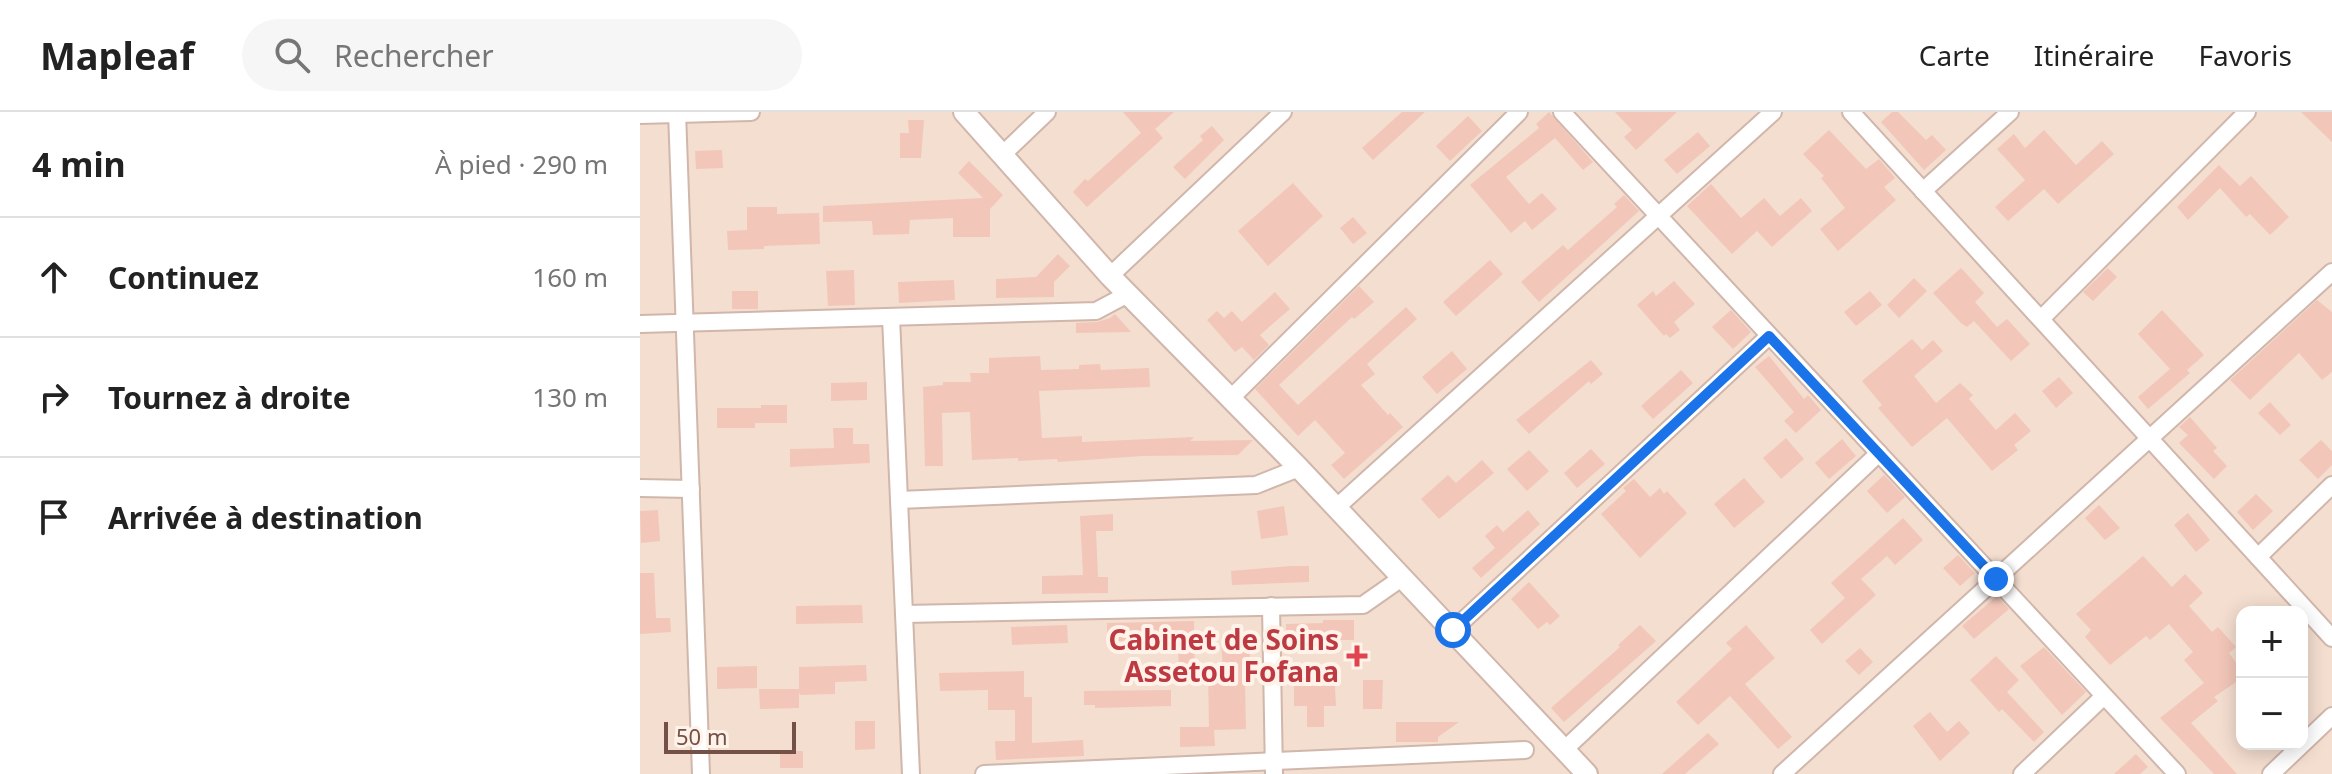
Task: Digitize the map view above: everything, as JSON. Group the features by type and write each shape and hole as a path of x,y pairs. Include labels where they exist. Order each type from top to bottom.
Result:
{"street":[{"path":"640,115 751,112"},
{"path":"964,112 1110,276 1337,507 1587,774"},
{"path":"1002,155 1047,112"},
{"path":"1110,276 1283,112"},
{"path":"1230,399 1519,112"},
{"path":"1562,112 2177,774"},
{"path":"1337,507 1773,112"},
{"path":"1851,112 2332,638"},
{"path":"1923,191 2010,112"},
{"path":"2041,319 2247,112"},
{"path":"677,113 701,774"},
{"path":"1782,774 2332,272"},
{"path":"640,324 1096,311 1128,294"},
{"path":"891,317 911,774"},
{"path":"1453,630 1769,336"},
{"path":"1565,749 1879,453"},
{"path":"899,500 1256,485 1299,468"},
{"path":"2258,557 2332,485"},
{"path":"640,488 691,489"},
{"path":"904,614 1363,605 1403,577"},
{"path":"1271,606 1274,768"},
{"path":"2022,774 2104,696"},
{"path":"2271,774 2332,716"},
{"path":"984,774 1274,768 1525,750"}],"shaded area":[{"path":"640,112 2332,112 2332,774 640,774"}],"building":[{"path":"1123,112 1174,112 1155,129 1163,138 1087,207 1073,192 1141,133"},
{"path":"1402,112 1425,112 1373,160 1362,148"},
{"path":"1549,112 1593,162 1583,170 1555,138 1506,177 1529,204 1542,193 1557,209 1532,230 1525,221 1511,233 1470,185 1539,128 1536,124"},
{"path":"1615,112 1677,112 1636,150 1624,137 1632,130"},
{"path":"1892,112 1898,112 1926,140 1932,135 1946,150 1924,170 1881,122"},
{"path":"2301,112 2332,112 2332,142"},
{"path":"1468,116 1482,131 1450,161 1436,146"},
{"path":"908,120 924,120 921,158 900,158 900,133 909,133"},
{"path":"1212,126 1224,140 1185,179 1173,167 1203,140 1200,136"},
{"path":"1829,130 1866,169 1879,159 1895,178 1884,187 1896,200 1838,251 1820,229 1845,208 1821,178 1824,176 1803,154"},
{"path":"2044,130 2076,165 2102,141 2114,154 2058,204 2044,189 2008,221 1995,207 2025,180 1997,149 2014,134 2025,148"},
{"path":"1698,132 1710,146 1677,174 1664,160"},
{"path":"722,150 723,168 696,169 695,151"},
{"path":"969,161 1003,195 990,209 990,237 953,237 953,218 910,220 909,234 873,235 872,221 823,222 823,206 983,198 958,173"},
{"path":"2219,165 2240,186 2251,176 2289,217 2270,235 2250,214 2246,217 2220,188 2188,220 2177,207"},
{"path":"1293,183 1323,216 1268,266 1238,231"},
{"path":"1711,184 1741,218 1764,198 1780,216 1801,198 1812,211 1772,247 1757,231 1732,254 1687,206"},
{"path":"1624,195 1639,211 1539,302 1521,282 1563,245 1568,250 1617,207 1614,204"},
{"path":"747,207 777,207 777,214 819,213 820,244 728,250 727,231 747,230"},
{"path":"1353,217 1367,233 1353,244 1340,228"},
{"path":"1058,254 1070,266 1054,282 1054,297 996,298 996,279 1036,277"},
{"path":"1490,260 1503,274 1456,316 1443,302"},
{"path":"1961,268 1984,293 1975,302 1997,327 2007,319 2030,344 2011,361 1974,321 1967,327 1961,323 1933,293"},
{"path":"2108,268 2117,277 2093,301 2083,292"},
{"path":"854,270 855,305 828,306 826,271"},
{"path":"1914,278 1927,291 1899,318 1887,305"},
{"path":"954,280 955,300 899,303 898,282"},
{"path":"1674,281 1695,304 1674,322 1680,330 1670,338 1666,334 1664,336 1637,305 1653,291 1656,296"},
{"path":"1359,286 1374,302 1354,319 1352,317 1279,385 1298,405 1406,307 1417,319 1367,364 1375,374 1361,385 1403,427 1344,479 1331,465 1345,453 1315,420 1298,436 1255,389"},
{"path":"732,291 758,291 758,309 732,309"},
{"path":"1870,291 1882,305 1856,326 1844,312"},
{"path":"1275,292 1290,309 1260,335 1269,345 1254,360 1242,347 1235,352 1207,320 1217,311 1224,318 1232,311 1242,322"},
{"path":"2317,300 2332,312 2332,372 2322,380 2299,353 2250,400 2230,380"},
{"path":"1731,310 1751,332 1733,349 1712,327"},
{"path":"2162,310 2204,355 2187,370 2190,373 2148,409 2138,397 2170,369 2138,334"},
{"path":"1115,314 1131,332 1076,333 1076,323 1097,322"},
{"path":"1912,339 1922,350 1933,340 1943,351 1914,376 1936,403 1960,383 1973,395 1969,399 1996,430 2015,413 2031,431 2014,445 2018,450 1992,471 1947,418 1912,447 1878,408 1882,405 1862,381"},
{"path":"1452,351 1467,369 1437,394 1422,377"},
{"path":"1040,356 1041,370 1079,369 1079,365 1100,364 1101,370 1149,368 1150,387 1039,391 1042,438 1082,436 1082,442 1194,437 1190,441 1253,440 1238,455 1142,456 1058,462 1057,459 1018,461 1018,458 972,460 970,412 942,413 943,466 925,466 923,387 943,385 943,382 971,382 970,373 989,373 989,358"},
{"path":"1769,356 1804,399 1808,395 1821,410 1796,433 1784,421 1794,412 1755,367"},
{"path":"1591,360 1603,374 1591,384 1589,381 1529,434 1516,420"},
{"path":"1681,370 1693,383 1653,419 1641,406"},
{"path":"2059,377 2073,393 2056,408 2042,391"},
{"path":"867,382 867,400 831,401 831,383"},
{"path":"2270,402 2291,425 2280,435 2258,413"},
{"path":"761,405 787,405 787,423 755,423 755,428 717,428 717,408 761,408"},
{"path":"2190,417 2217,448 2213,451 2227,466 2214,479 2179,443 2188,435 2179,427"},
{"path":"833,428 853,428 853,444 869,444 870,463 790,467 790,449 834,448"},
{"path":"1786,438 1804,459 1781,479 1763,458"},
{"path":"1842,439 1856,456 1829,479 1815,463"},
{"path":"2321,440 2332,451 2332,465 2318,479 2299,460"},
{"path":"1591,449 1605,464 1577,488 1564,473"},
{"path":"1529,450 1549,471 1527,491 1507,469"},
{"path":"1482,460 1494,473 1439,519 1421,499 1448,475 1456,483"},
{"path":"1884,475 1905,497 1887,513 1867,491"},
{"path":"1744,478 1765,502 1734,528 1714,504"},
{"path":"1634,479 1650,497 1660,488 1664,494 1667,491 1687,513 1640,558 1601,514 1626,491 1623,488"},
{"path":"2256,494 2273,511 2253,530 2237,512"},
{"path":"2099,505 2120,528 2105,540 2085,518"},
{"path":"1284,506 1288,535 1261,539 1257,511"},
{"path":"658,510 660,541 641,543 640,511"},
{"path":"1528,510 1540,524 1481,578 1472,568 1495,548 1485,536 1497,525 1503,532"},
{"path":"2188,513 2210,540 2196,552 2174,525"},
{"path":"1113,514 1113,531 1096,531 1098,577 1108,577 1108,593 1042,594 1042,576 1083,575 1080,516"},
{"path":"1903,518 1923,540 1895,565 1887,556 1861,579 1876,595 1822,644 1810,630 1845,598 1831,583"},
{"path":"1958,555 1975,573 1960,586 1943,568"},
{"path":"2143,556 2172,587 2185,574 2203,593 2189,606 2212,632 2218,627 2236,647 2229,653 2236,663 2236,682 2214,697 2218,701 2191,723 2237,774 2214,774 2160,718 2204,683 2184,660 2193,652 2169,624 2150,640 2146,636 2110,665 2085,637 2091,630 2076,614"},
{"path":"1309,566 1309,582 1232,585 1231,571"},
{"path":"640,573 654,573 656,618 670,618 671,632 640,634"},
{"path":"1529,582 1560,616 1550,625 1547,622 1538,629 1511,599"},
{"path":"1997,596 2009,609 1974,639 1962,626"},
{"path":"862,605 863,623 796,624 796,606"},
{"path":"1323,620 1354,620 1354,640 1286,640 1286,624 1323,623"},
{"path":"1194,621 1195,682 1179,682 1178,640 1107,641 1107,623"},
{"path":"1067,625 1068,643 1012,645 1011,627"},
{"path":"1640,625 1656,641 1564,722 1551,708 1620,647 1618,645"},
{"path":"1746,625 1775,658 1745,684 1792,737 1778,749 1730,696 1698,725 1676,702 1732,649 1726,643"},
{"path":"1249,635 1251,683 1245,683 1246,729 1214,730 1215,746 1180,747 1180,727 1209,727 1208,674 1223,674 1221,636"},
{"path":"2044,647 2086,692 2062,715 2020,666"},
{"path":"1860,648 1873,662 1859,675 1845,661"},
{"path":"1996,656 2019,680 2007,692 2044,732 2034,742 2002,709 1999,712 1970,680"},
{"path":"866,665 867,681 835,682 835,694 800,695 799,692 799,708 760,709 759,689 799,689 799,667"},
{"path":"757,666 757,688 717,689 717,667"},
{"path":"1024,671 1024,697 1032,697 1032,743 1083,740 1084,756 996,760 995,741 1015,741 1015,710 988,710 988,690 940,691 939,673"},
{"path":"1363,680 1383,680 1382,709 1363,709"},
{"path":"1294,686 1335,686 1336,706 1324,706 1324,727 1307,727 1307,706 1294,706"},
{"path":"1171,690 1171,706 1095,708 1095,705 1084,705 1084,691"},
{"path":"1930,712 1947,732 1959,721 1970,733 1940,761 1913,726"},
{"path":"855,721 875,721 875,749 855,750"},
{"path":"1396,722 1459,722 1438,737 1438,742 1396,742"},
{"path":"1708,733 1719,744 1685,774 1662,774"},
{"path":"780,751 803,751 803,768 780,768"},
{"path":"2136,754 2148,767 2140,774 2114,774"}],"place":[{"name":"Cabinet de Soins Assetou Fofana","path":"1357,656"}],"route":[{"path":"1453,630 1769,336 1996,579"}]}
